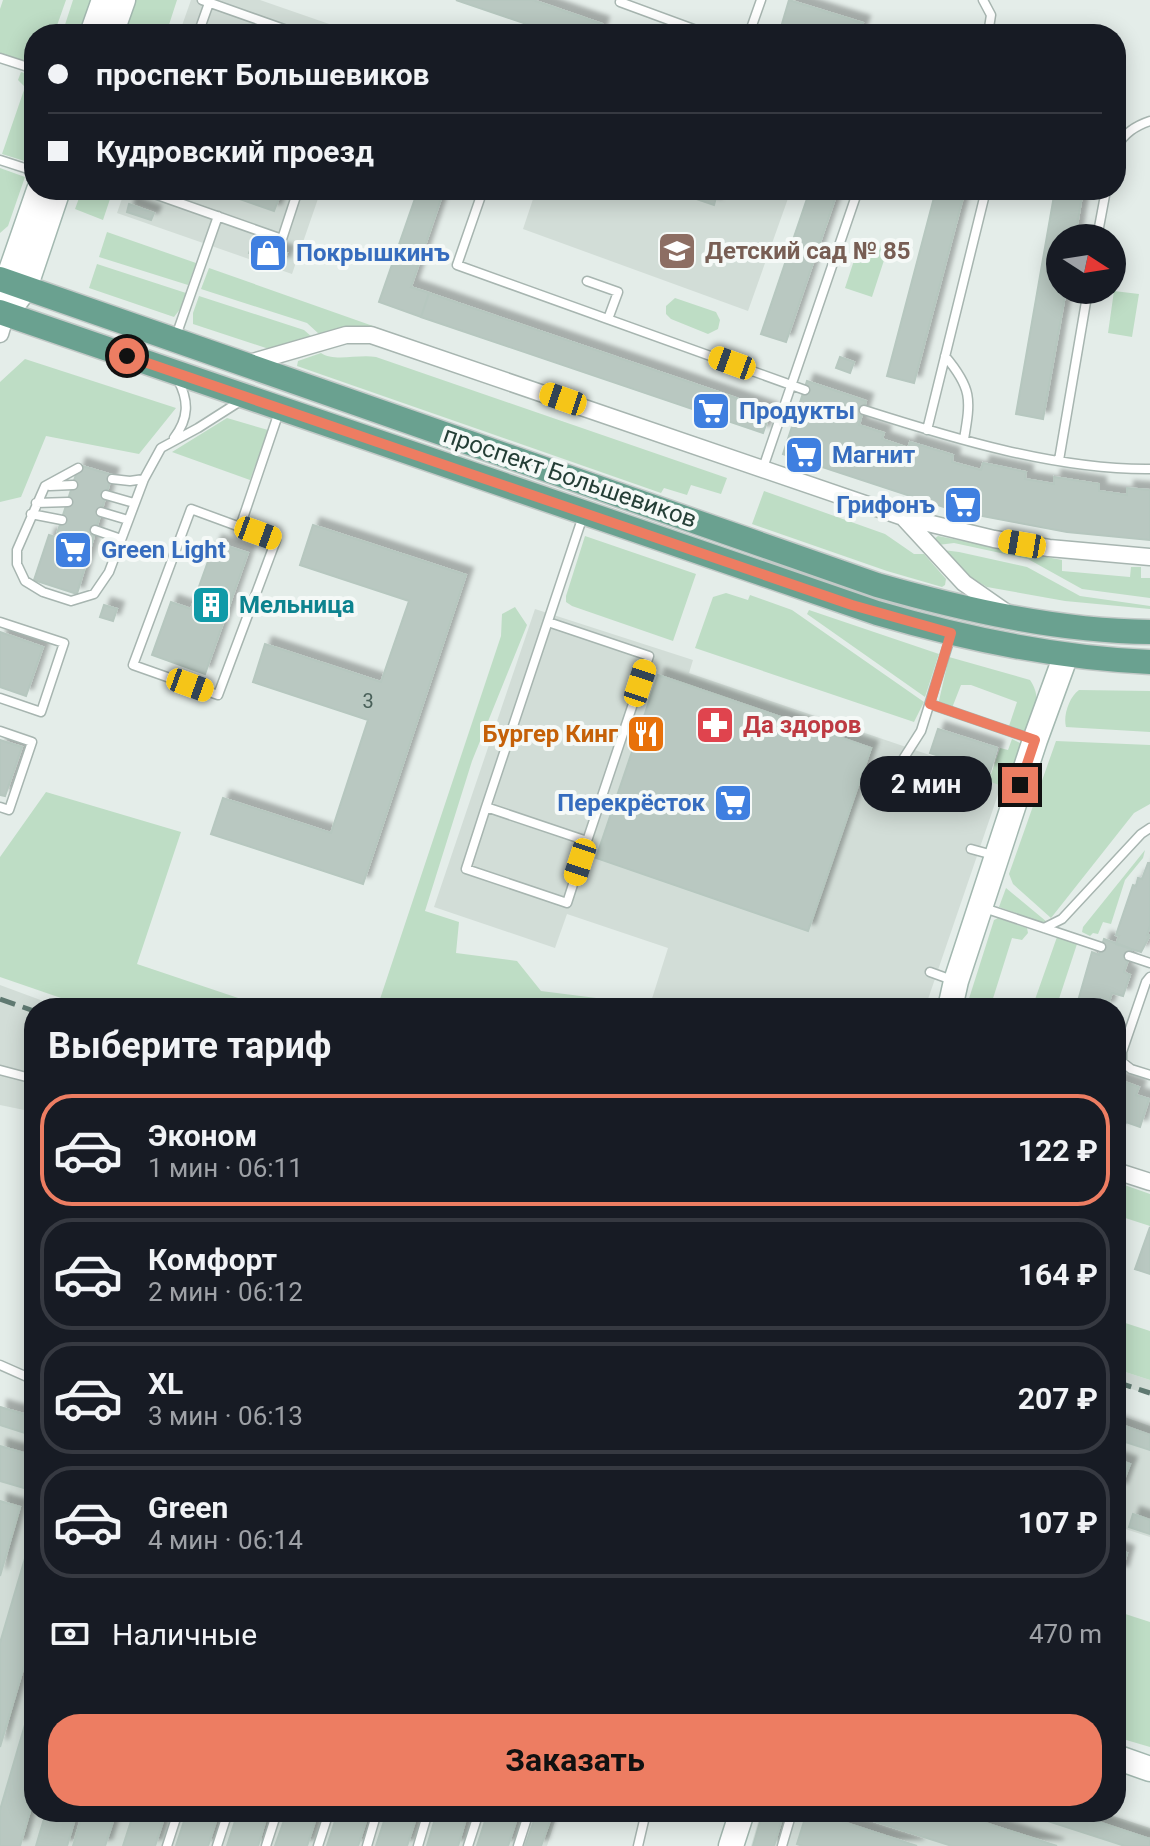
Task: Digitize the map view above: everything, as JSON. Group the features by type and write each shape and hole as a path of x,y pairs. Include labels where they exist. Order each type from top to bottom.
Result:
{"main road":[{"name":"проспект Большевиков","path":"10,283 877,585 971,609 1106,630 1150,632"},
{"name":"проспект Большевиков","path":"2,320 173,372 852,605 951,633 1066,655 1150,662"},
{"path":"377,441 388,414"}],"street":[{"path":"96,24 104,0"},
{"path":"115,24 123,0"},
{"path":"2,320 36,200"},
{"path":"10,283 53,200"},
{"path":"246,364 346,335 371,335 903,517 994,539 1049,548 1150,557"},
{"path":"903,517 964,583 1012,616"},
{"path":"952,998 1035,740 1066,655"},
{"path":"1126,1174 1149,1180"},
{"path":"1126,1761 1150,1769"},
{"path":"731,1846 739,1822"}],"lane":[{"path":"753,24 761,0"},
{"path":"983,0 991,15 990,24"},
{"path":"618,1 680,24"},
{"path":"200,24 205,2 269,24"},
{"path":"0,58 24,66"},
{"path":"1126,134 1135,126 1150,121"},
{"path":"0,160 24,168"},
{"path":"172,200 282,239 295,200"},
{"path":"480,200 457,265 805,390"},
{"path":"763,468 855,200"},
{"path":"927,430 984,200"},
{"path":"1100,224 1104,200"},
{"path":"175,339 218,216"},
{"path":"587,281 618,292 608,319"},
{"path":"1059,460 1086,304"},
{"path":"945,356 967,386 964,439"},
{"path":"171,441 186,417 187,406 173,372"},
{"path":"78,468 45,486 17,550 17,564 25,581 43,592 71,601 94,594 109,572 144,479 161,448 246,397"},
{"path":"240,527 280,409"},
{"path":"864,410 927,430 1059,460 1118,470 1150,469"},
{"path":"112,479 144,479"},
{"path":"45,486 73,485"},
{"path":"106,495 134,503"},
{"path":"36,503 68,502"},
{"path":"191,509 240,527 276,540 218,695 133,665 191,509"},
{"path":"101,512 128,520"},
{"path":"548,622 649,656 567,903 466,869 486,807 548,622 585,512"},
{"path":"31,514 62,520"},
{"path":"95,530 121,539"},
{"path":"0,622 64,643 41,712 0,698"},
{"path":"900,764 921,731 951,633"},
{"path":"930,704 1035,740"},
{"path":"0,731 32,742 9,810 0,807"},
{"path":"486,807 587,841"},
{"path":"1044,928 1062,919 1150,828"},
{"path":"971,849 997,856"},
{"path":"981,907 1101,947"},
{"path":"1129,956 1150,963"},
{"path":"930,972 956,981"},
{"path":"1126,1040 1150,977"},
{"path":"1126,1065 1150,1075"},
{"path":"0,1070 24,1076"},
{"path":"0,1365 24,1376"},
{"path":"167,1846 175,1822"},
{"path":"217,1846 225,1822"},
{"path":"266,1846 274,1822"},
{"path":"318,1846 326,1822"},
{"path":"367,1846 374,1822"},
{"path":"418,1846 425,1822"},
{"path":"468,1846 476,1822"},
{"path":"518,1846 526,1822"},
{"path":"638,1846 644,1822"},
{"path":"782,1846 789,1822"}],"shaded area":[{"path":"191,0 260,0 329,24 183,24"},
{"path":"122,200 318,200 292,274 117,213"},
{"name":"Детский сад № 85","path":"533,200 787,200 748,311 523,229"},
{"path":"535,609 693,660 689,673 1003,780 928,998 652,998 668,948 567,914 555,948 434,907"},
{"path":"0,985 35,998 24,998 24,1110 0,1105"},
{"path":"1126,1372 1150,1380 1150,1395 1126,1387"},
{"path":"0,1406 24,1413 24,1822 555,1822 547,1846 0,1846"},
{"path":"1126,1418 1150,1426 1150,1537 1126,1529"},
{"path":"1126,1820 1150,1828 1150,1846 751,1846 758,1822"}],"green space":[{"path":"3,0 66,0 58,24 24,24 24,61 0,53 0,9"},
{"path":"73,0 96,0 88,24 65,24"},
{"path":"132,0 177,0 169,24 124,24"},
{"path":"21,72 24,73 24,86 18,80"},
{"path":"24,90 24,161 2,154"},
{"path":"0,168 24,177 24,180 8,226 0,233"},
{"path":"78,200 110,200 103,220 75,209"},
{"path":"107,232 196,263 188,285 99,257"},
{"path":"861,239 888,248 872,297 845,288"},
{"path":"97,264 186,293 181,308 174,317 89,288"},
{"path":"209,268 373,326 348,327 319,334 307,323 201,289"},
{"path":"1126,292 1139,294 1132,337 1108,333 1112,304 1126,304"},
{"path":"199,296 304,330 312,337 269,349 193,324"},
{"path":"675,298 716,312 720,320 718,329 708,334 671,319 666,314 666,306"},
{"path":"321,353 333,357 376,357 727,478 721,494 691,485 687,495 664,488 661,493 297,366 298,361"},
{"path":"25,359 176,408 139,454 46,436 21,497 0,502 0,382"},
{"path":"227,418 268,430 250,480 172,452"},
{"path":"764,491 885,534 914,554 924,554 946,579 945,585 942,587 887,571 752,524"},
{"path":"585,536 696,574 673,641 566,602"},
{"path":"938,536 1062,560 1062,571 1130,577 1131,567 1141,567 1141,578 1150,578 1150,598 1082,589 1028,559 954,543 938,545 934,539"},
{"path":"943,550 1027,567 1080,596 1150,606 1150,609 1065,601 987,587 970,577"},
{"path":"726,593 748,600 750,595 792,610 924,702 914,722 695,648 713,597"},
{"path":"515,607 527,625 472,761 425,911 459,922 456,953 517,961 541,991 596,998 380,998 501,636 502,614"},
{"path":"809,610 939,654 925,697 807,614"},
{"path":"949,657 1030,680 1037,700 1025,732 1009,726 1017,702 971,685 961,685 952,708 938,705"},
{"path":"1079,690 1150,691 1150,732 1066,727 1068,707"},
{"path":"1012,739 1024,745 1010,789 953,768 954,762 991,774 1000,748 1008,750"},
{"path":"1056,741 1150,745 1150,804 1134,813 1051,918 1013,884 1009,874"},
{"path":"46,792 181,832 137,964 238,998 61,998 0,977 0,857"},
{"path":"1145,850 1143,858 1125,880 1111,924 1103,922 1098,934 1090,936 1082,932 1083,927"},
{"path":"1006,888 1047,922 999,907"},
{"path":"998,918 1027,928 1028,933 1022,940 1012,938 993,998 969,998 994,920"},
{"path":"1057,937 1077,944 1059,998 1036,998"},
{"path":"1126,1186 1150,1194 1150,1226 1126,1218"},
{"path":"1126,1323 1150,1331 1150,1380 1126,1372"},
{"path":"1126,1614 1150,1622 1150,1747 1126,1740"}],"building":[{"path":"456,0 533,0 602,24 527,24"},
{"path":"789,0 863,23 863,24 782,24"},
{"path":"243,200 278,200 274,211"},
{"path":"415,200 441,200 411,287 429,293 421,317 379,302"},
{"path":"807,200 835,200 786,342 761,334"},
{"path":"933,200 962,200 914,383 887,376"},
{"path":"1053,200 1081,200 1077,224 1049,224"},
{"path":"129,204 154,213 151,220 127,212"},
{"name":"Покрышкинъ","path":"253,241 287,253 283,264 249,253"},
{"path":"1046,242 1046,304 1064,304 1043,419 1016,414"},
{"path":"429,293 771,410 763,433 421,317"},
{"path":"840,357 854,362 850,373 836,368"},
{"path":"807,381 866,401 859,425 884,433 882,439 908,448 910,442 953,455 952,462 981,470 983,463 1026,472 1025,479 1054,484 1054,477 1099,484 1099,491 1127,495 1127,488 1150,490 1150,540 1067,532 956,511 783,454"},
{"path":"79,465 112,475 77,594 34,580 49,535 56,537"},
{"path":"313,525 466,575 363,884 211,834 223,798 331,833 368,720 253,682 265,644 381,682 409,601 300,565"},
{"name":"Мельница","path":"215,542 248,553 205,674 152,655 171,602 191,609"},
{"path":"104,605 117,609 113,621 100,617"},
{"path":"0,632 43,647 26,696 0,687"},
{"name":"Перекрёсток","path":"658,675 871,748 808,931 596,858"},
{"path":"938,729 997,748 990,772 930,753"},
{"path":"0,740 22,747 5,796 0,795"},
{"path":"1148,863 1150,926 1147,935 1150,935 1141,952 1116,944 1119,936 1116,935 1133,885 1136,886 1138,878 1142,879"},
{"path":"1104,939 1132,949 1124,972 1130,975 1123,996 1112,993 1110,998 1079,998 1092,952 1099,955"},
{"path":"1126,1082 1139,1087 1136,1095 1149,1099 1140,1127 1126,1122"},
{"path":"1150,1227 1150,1274 1135,1269"},
{"path":"0,1407 24,1414 24,1433 0,1425"},
{"path":"1126,1427 1150,1435 1150,1450 1126,1442"},
{"path":"0,1446 24,1453 24,1488 0,1481"},
{"path":"0,1501 20,1507 0,1576"},
{"path":"1133,1514 1150,1520 1150,1534 1129,1527"},
{"path":"24,1562 24,1666 0,1747 0,1643"},
{"path":"24,1728 24,1822 27,1822 20,1846 0,1846 0,1810"},
{"path":"43,1822 74,1822 67,1846 36,1846"},
{"path":"80,1822 113,1822 105,1846 73,1846"},
{"path":"131,1822 163,1822 155,1846 123,1846"},
{"path":"184,1822 216,1822 208,1846 176,1846"},
{"path":"235,1822 265,1822 258,1846 227,1846"},
{"path":"283,1822 315,1822 307,1846 275,1846"},
{"path":"335,1822 366,1822 358,1846 327,1846"},
{"path":"384,1822 415,1822 407,1846 376,1846"},
{"path":"434,1822 465,1822 458,1846 427,1846"},
{"path":"485,1822 516,1822 508,1846 477,1846"},
{"path":"533,1822 549,1822 541,1846 525,1846"},
{"path":"760,1822 781,1822 774,1846 753,1846"},
{"path":"804,1822 843,1822 917,1846 803,1846 797,1844"},
{"path":"876,1822 982,1822 1057,1846 952,1846"},
{"path":"1051,1822 1098,1822 1150,1839 1150,1846 1125,1846"}],"railway":[{"path":"0,999 24,1007"},
{"path":"1126,1385 1150,1393"}],"place":[{"name":"Детский сад № 85","path":"677,251"},
{"name":"Покрышкинъ","path":"268,253"},
{"name":"Продукты","path":"711,411"},
{"name":"Магнит","path":"804,455"},
{"name":"Грифонъ","path":"963,505"},
{"name":"Green Light","path":"73,550"},
{"name":"Мельница","path":"211,605"},
{"name":"Да здоров","path":"715,725"},
{"name":"Бургер Кинг","path":"646,734"},
{"name":"Перекрёсток","path":"733,803"}],"route":[{"path":"127,356 852,605 951,633 930,704 1035,740 1020,785"}]}
